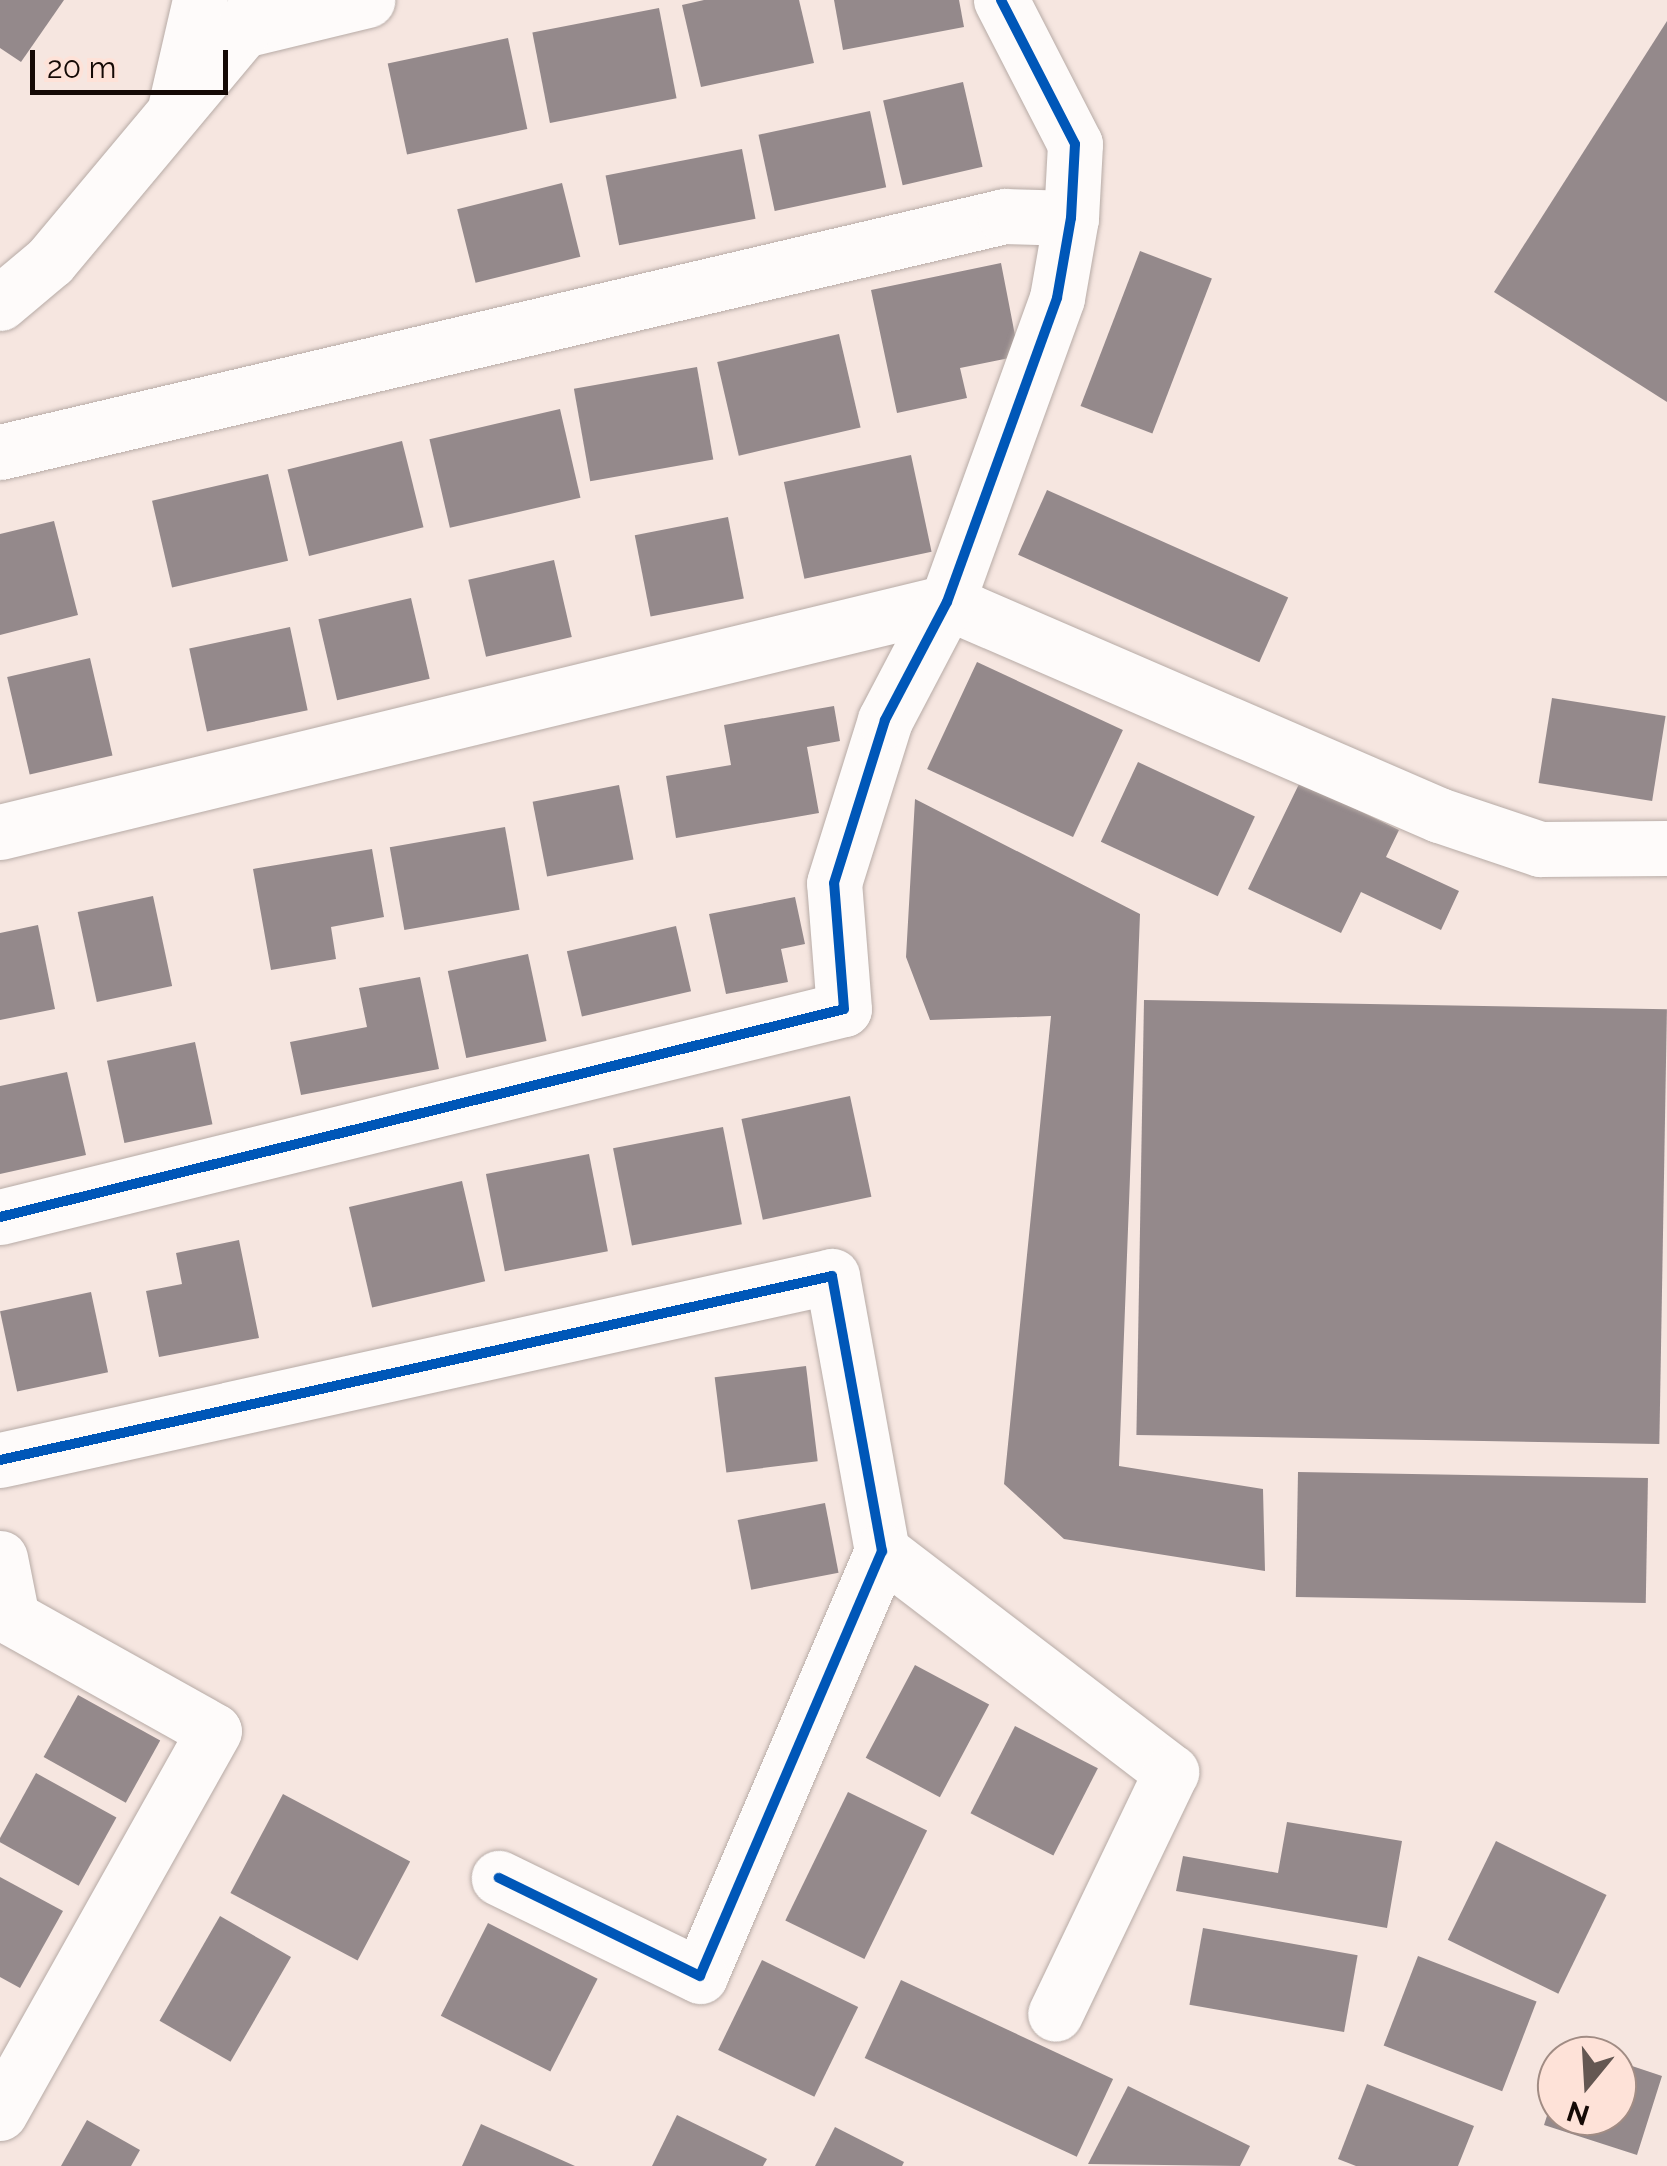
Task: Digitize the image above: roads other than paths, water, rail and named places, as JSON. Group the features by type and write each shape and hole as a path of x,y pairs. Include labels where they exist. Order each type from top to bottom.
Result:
{"street":[{"path":"0,303 50,261 174,111 233,10 367,0"},
{"path":"0,1217 844,1010 834,882 885,720 947,602 1056,298 1071,218 1076,144 1001,0"},
{"path":"0,452 1005,216 1071,218"},
{"path":"0,832 947,602 1456,821 1540,849 1667,848"},
{"path":"0,1460 832,1276 882,1552 700,1976 499,1878"},
{"path":"882,1552 1171,1772 1055,2014"},
{"path":"0,1558 12,1618 214,1731 18,2035 0,2113"}]}
